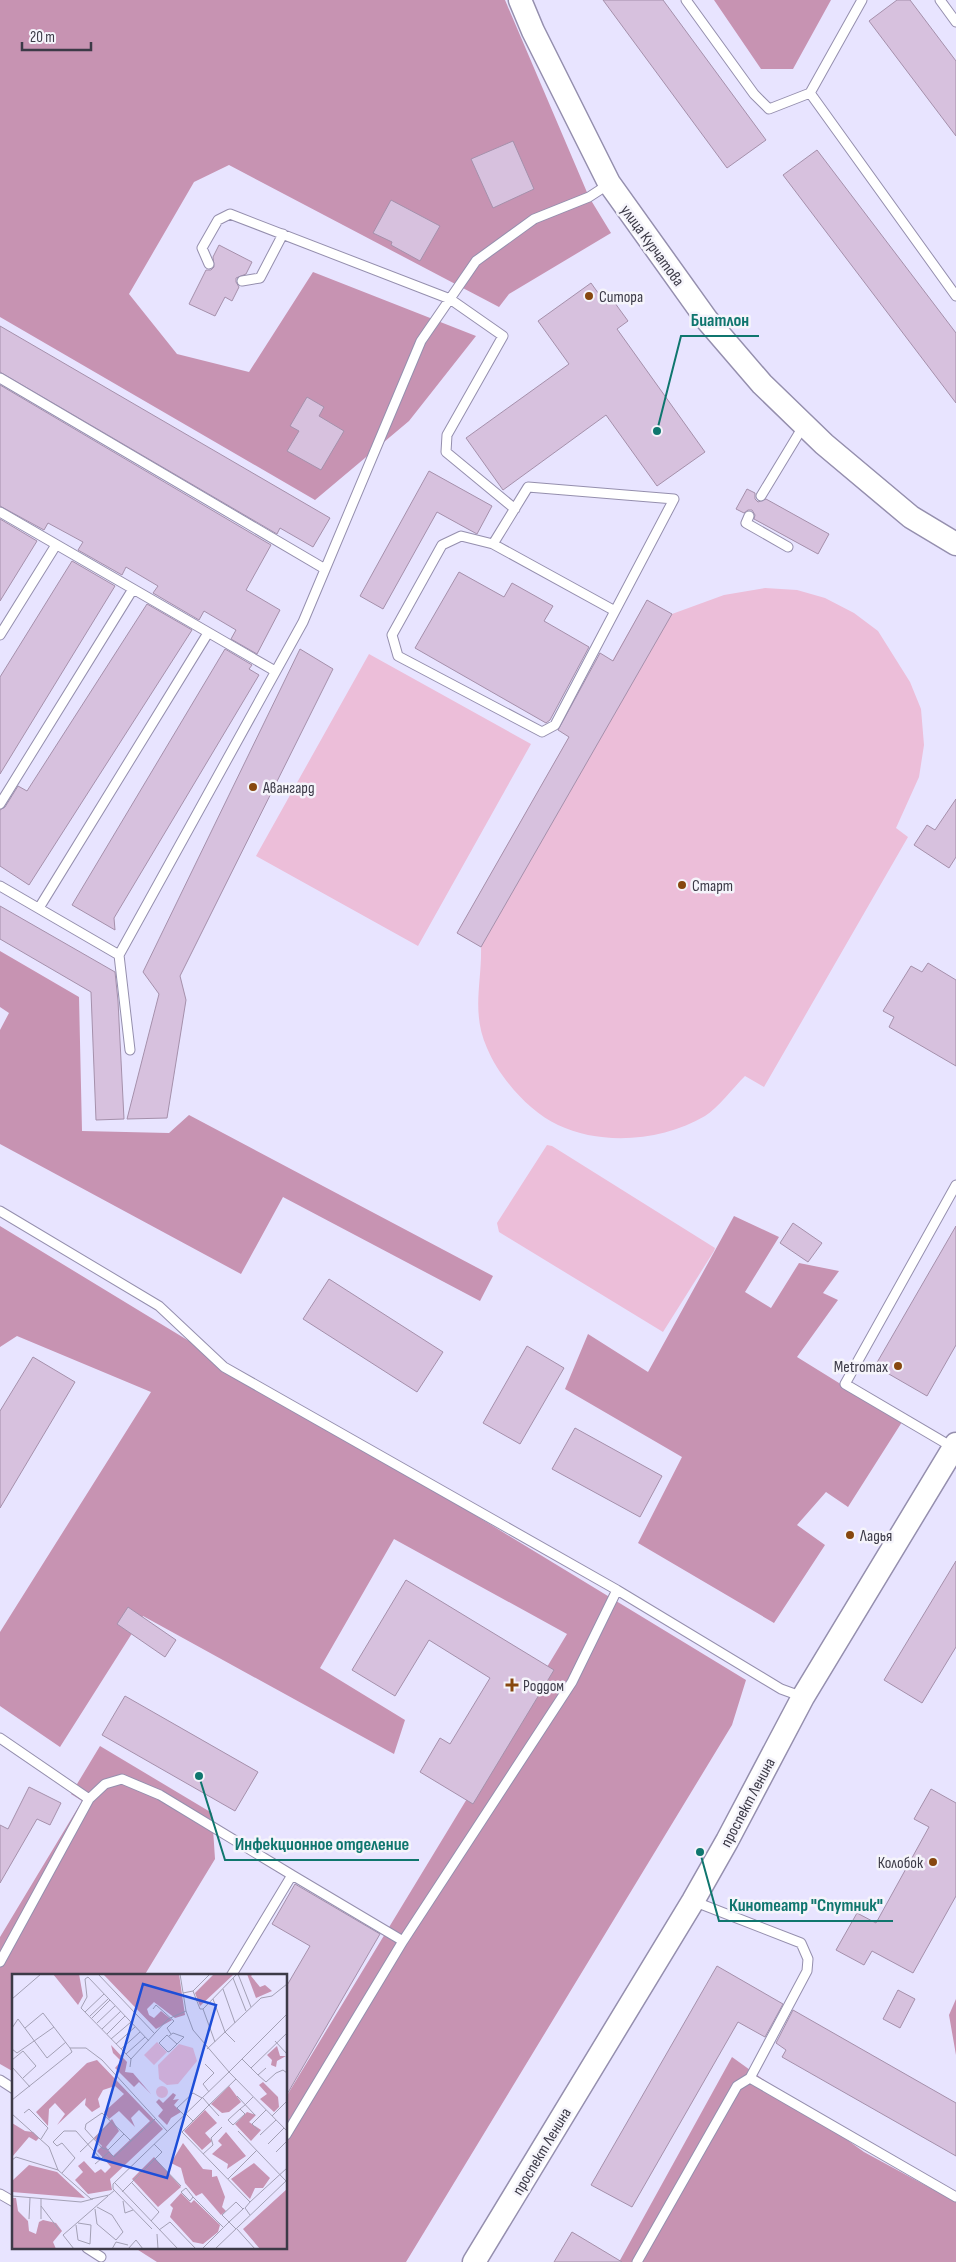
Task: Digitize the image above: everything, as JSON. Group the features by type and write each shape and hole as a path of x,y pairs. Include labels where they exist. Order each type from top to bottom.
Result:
{"street":[{"name":"улица Курчатова","path":"520,0 533,31 609,183 707,320 762,384 824,444 911,517 956,544"},
{"name":"проспект Ленина","path":"474,2262 693,1901 803,1697 955,1446"}],"lane":[{"path":"686,0 754,94 769,109 810,92 862,0"},
{"path":"940,0 956,22"},
{"path":"810,92 956,296"},
{"path":"130,1050 119,955 302,622 421,341 476,261 534,219 589,197 609,183"},
{"path":"209,264 202,248 218,220 230,214 450,299 503,336 447,435 446,452 515,509"},
{"path":"242,281 260,278 283,234"},
{"path":"0,378 325,569"},
{"path":"761,496 804,425"},
{"path":"493,544 528,487 674,499 555,725 542,732 398,656 392,635 442,545 462,536 493,544 615,611"},
{"path":"0,512 275,671"},
{"path":"749,516 746,523 788,547"},
{"path":"0,635 56,544"},
{"path":"0,804 133,589"},
{"path":"39,908 208,632"},
{"path":"0,886 119,955"},
{"path":"955,1446 845,1384 956,1185"},
{"path":"0,1211 159,1306 224,1367 617,1590 781,1689 803,1697"},
{"path":"288,2132 403,1941 572,1682 617,1590"},
{"path":"0,1738 89,1800"},
{"path":"0,1962 89,1800 105,1784 122,1779 160,1795 403,1941"},
{"path":"232,1974 292,1876"},
{"path":"637,2262 737,2086 750,2078 807,1971 808,1959 801,1943 693,1901"},
{"path":"750,2078 956,2197"},
{"path":"0,2080 12,2088"},
{"path":"0,2194 12,2201"},
{"path":"89,2250 100,2260"}],"shaded area":[{"path":"0,0 505,0 589,197 611,233 509,294 499,307 229,165 194,182 129,294 177,354 249,372 313,272 476,336 409,421 315,500 0,317"},
{"path":"714,0 831,0 793,69 761,69"},
{"name":"Старт","path":"765,588 797,590 825,598 854,613 878,631 910,682 921,709 924,745 919,777 896,828 908,837 764,1087 745,1076 705,1116 670,1131 632,1138 594,1136 575,1132 558,1125 536,1112 507,1082 492,1059 479,1022 478,998 481,947 457,933 647,600 672,614 724,595"},
{"path":"369,654 531,744 418,946 256,856"},
{"path":"0,951 79,997 82,1131 169,1133 189,1115 493,1276 480,1301 283,1197 241,1274 0,1144 0,1030 9,1013 0,1007"},
{"path":"547,1145 552,1146 715,1248 663,1332 499,1232 497,1223"},
{"path":"734,1216 779,1237 745,1292 771,1308 799,1263 839,1271 823,1293 838,1300 797,1357 902,1422 848,1507 826,1492 797,1525 825,1545 774,1623 638,1543 682,1457 565,1389 588,1334 648,1372"},
{"path":"0,1226 746,1680 732,1725 406,2262 157,2262 138,2250 288,2250 288,2094 567,1634 394,1539 320,1668 405,1720 394,1754 143,1616 60,1747 0,1706 0,1632 151,1392 17,1336 0,1347"},
{"path":"100,1746 212,1813 215,1859 145,1974 12,1974 12,2071 0,2064 0,1937 82,1801 71,1794"},
{"path":"956,1999 956,2055 949,2015"},
{"path":"732,2057 864,2152 956,2202 956,2262 619,2262"}],"building":[{"path":"603,0 663,0 766,140 727,168"},
{"path":"897,0 910,0 956,61 956,136 869,21"},
{"path":"513,141 534,189 493,208 471,159"},
{"path":"817,150 956,333 956,403 783,175"},
{"path":"391,200 440,226 420,261 391,245 392,242 373,233"},
{"path":"219,245 252,262 246,274 236,278 239,287 232,301 225,297 215,316 189,304 206,270 211,270 214,267 213,257"},
{"path":"591,283 606,304 612,299 628,321 617,329 705,452 657,486 606,415 503,490 466,438 569,364 538,321"},
{"path":"0,326 330,518 313,547 280,528 277,534 0,372"},
{"path":"0,385 271,545 246,590 280,610 257,654 231,639 236,630 204,611 199,620 153,593 158,586 126,567 122,575 78,550 83,542 48,523 44,530 0,506"},
{"path":"307,397 324,407 319,416 344,431 321,470 287,451 299,431 290,426"},
{"path":"429,471 492,506 477,534 437,512 383,609 360,596"},
{"path":"747,489 755,493 755,499 758,502 766,499 829,534 818,554 754,519 755,515 752,510 744,513 736,509"},
{"path":"0,519 37,541 0,601"},
{"path":"72,561 115,586 0,774 0,677"},
{"path":"459,572 504,597 512,583 553,606 544,621 589,647 550,720 546,723 415,648"},
{"path":"647,600 672,614 481,947 457,933 569,737 558,730 600,653 613,661"},
{"path":"147,604 192,630 29,885 0,866 0,810 5,807 18,786 27,791"},
{"path":"225,649 252,665 249,669 259,675 114,918 115,930 72,905"},
{"name":"Авангард","path":"300,649 333,669 180,976 186,1000 167,1118 127,1119 159,994 143,972"},
{"path":"956,799 956,857 949,868 914,845 927,825 935,830"},
{"path":"0,906 115,972 124,1119 96,1120 91,992 0,939"},
{"path":"928,963 956,980 956,1066 889,1027 894,1017 883,1011 911,966 922,972"},
{"path":"793,1223 822,1243 808,1262 780,1243"},
{"path":"956,1226 956,1345 927,1396 875,1366"},
{"path":"329,1279 443,1352 417,1392 303,1319"},
{"path":"527,1346 564,1368 520,1444 483,1423"},
{"path":"33,1357 75,1382 0,1508 0,1411"},
{"path":"575,1428 662,1476 640,1517 552,1469"},
{"path":"956,1561 956,1647 922,1703 884,1680"},
{"path":"406,1580 554,1670 473,1804 420,1772 440,1738 450,1744 490,1678 429,1640 395,1696 352,1670"},
{"path":"128,1607 176,1640 165,1657 117,1624"},
{"path":"125,1696 258,1772 235,1811 102,1735"},
{"path":"29,1787 61,1803 50,1825 37,1819 0,1883 0,1825 8,1829"},
{"name":"Колобок","path":"931,1789 956,1803 956,1896 913,1973 872,1951 864,1965 836,1950 857,1913 876,1923 929,1827 914,1819"},
{"path":"295,1884 380,1934 288,2093 288,1984 310,1946 272,1924"},
{"path":"717,1966 783,2004 765,2037 738,2022 632,2207 591,2185"},
{"path":"898,1990 915,1999 900,2028 883,2019"},
{"path":"793,2010 956,2103 956,2156 782,2057 786,2050 776,2043"},
{"path":"572,2232 622,2262 554,2262"}],"place":[{"name":"Ситора","path":"589,296"},
{"name":"Биатлон","path":"657,431"},
{"name":"Авангард","path":"253,787"},
{"name":"Старт","path":"682,885"},
{"name":"Metromax","path":"898,1366"},
{"name":"Ладья","path":"850,1535"},
{"name":"Роддом","path":"512,1685"},
{"name":"Инфекционное отделение","path":"199,1776"},
{"name":"Кинотеатр \"Спутник\"","path":"700,1852"},
{"name":"Колобок","path":"933,1862"}]}
